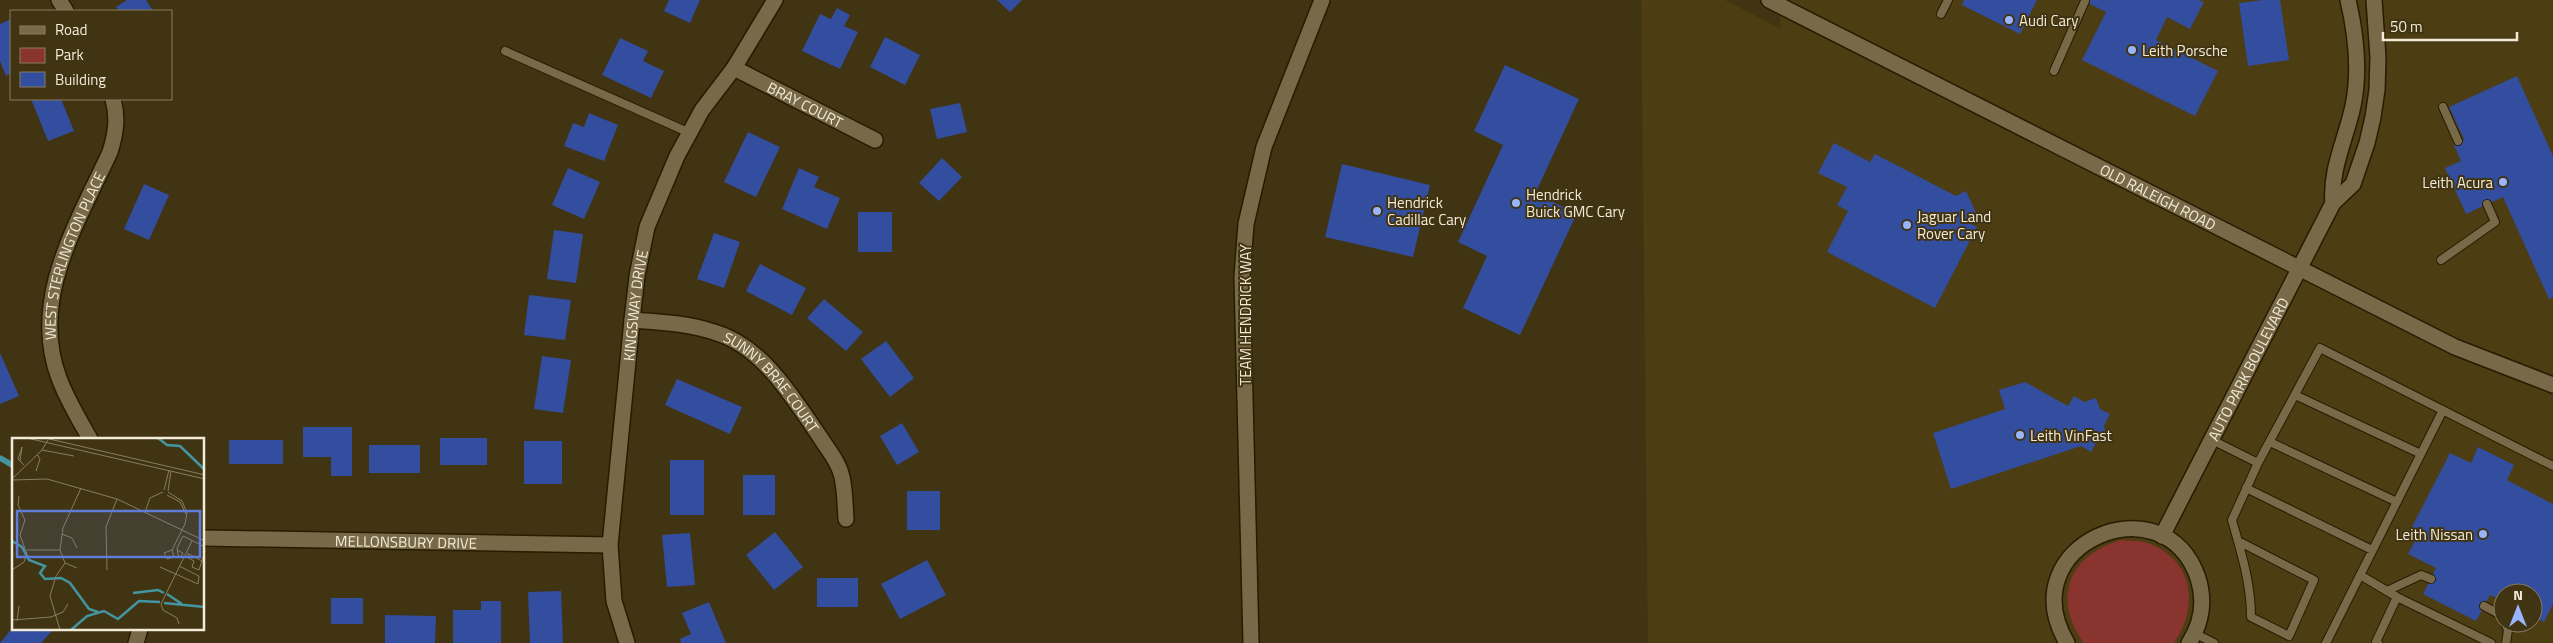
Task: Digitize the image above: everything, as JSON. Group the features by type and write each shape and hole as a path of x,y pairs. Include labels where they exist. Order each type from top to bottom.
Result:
{"street":[{"name":"KINGSWAY DRIVE","path":"627,643 614,601 610,545 637,276 647,227 663,186 702,110 734,68 775,0"},
{"name":"TEAM HENDRICK WAY","path":"1251,643 1242,277 1246,224 1264,148 1322,0"},
{"name":"OLD RALEIGH ROAD","path":"1769,0 1785,4 2455,347 2553,386"},
{"name":"AUTO PARK BOULEVARD","path":"2333,203 2332,177 2353,105 2356,70 2353,22 2348,0"},
{"name":"AUTO PARK BOULEVARD","path":"2162,536 2333,203 2353,184 2367,143 2377,90 2378,56 2374,0"},
{"name":"BRAY COURT","path":"734,68 876,140"},
{"name":"WEST STERLINGTON PLACE","path":"90,438 59,377 50,337 52,291 58,267 115,135 117,119 113,100"},
{"name":"SUNNY BRAE COURT","path":"632,320 678,324 716,332 743,346 770,369 838,465 842,477 846,518"},
{"path":"2067,643 2057,622 2054,601 2058,580 2067,561 2081,545 2100,534 2114,530 2142,529 2162,536 2181,550 2194,568 2199,582 2202,612 2192,638"},
{"name":"MELLONSBURY DRIVE","path":"205,538 610,545"},
{"path":"136,643 140,630"}],"lane":[{"path":"1941,14 1948,0"},
{"path":"2054,70 2085,1"},
{"path":"505,51 690,132"},
{"path":"2443,107 2458,141"},
{"path":"2440,260 2495,222 2487,204"},
{"path":"2238,541 2314,580 2289,636 2252,617 2252,601 2232,520 2258,463 2320,348 2553,466"},
{"path":"2295,395 2421,454"},
{"path":"2326,643 2443,410"},
{"path":"2212,440 2258,463"},
{"path":"2270,442 2396,502"},
{"path":"2246,488 2372,550"},
{"path":"2387,591 2421,575 2430,579"},
{"path":"2360,576 2397,597 2491,643"},
{"path":"2378,643 2376,642 2397,597"},
{"path":"2484,606 2493,611"},
{"path":"2192,638 2214,643"}],"shaded area":[{"path":"1641,0 1725,0 1781,29 1777,0 2553,0 2553,643 1648,643"}],"green space":[{"path":"2121,540 2141,541 2160,549 2173,558 2182,570 2189,598 2182,628 2174,643 2084,643 2074,626 2069,610 2068,595 2071,580 2078,567 2089,556 2103,547"}],"building":[{"path":"127,0 146,0 152,10 118,10 116,7"},
{"path":"669,0 700,0 690,23 664,11"},
{"path":"997,0 1022,0 1010,12"},
{"name":"Audi Cary","path":"1964,0 2037,0 2020,34 1962,5"},
{"name":"Leith Porsche","path":"2082,0 2199,0 2204,2 2190,29 2167,17 2156,40 2218,71 2195,116 2082,60 2106,12"},
{"path":"2280,0 2289,60 2248,66 2239,3"},
{"path":"837,8 850,15 844,26 858,32 840,69 802,51 820,14 831,19"},
{"path":"10,19 10,74 6,76 0,61 0,24"},
{"path":"885,37 920,55 905,85 870,67"},
{"path":"620,38 648,51 643,61 664,71 651,98 602,75"},
{"name":"Hendrick Buick GMC Cary","path":"1505,65 1579,99 1535,194 1577,213 1520,335 1463,308 1487,256 1458,242 1503,145 1474,131"},
{"name":"Leith Acura","path":"2517,76 2553,156 2553,297 2549,299 2503,197 2466,214 2445,168 2461,161 2453,143 2464,139 2449,107"},
{"path":"31,100 61,100 74,131 48,141"},
{"path":"960,103 967,132 937,139 930,109"},
{"path":"589,113 618,125 604,161 564,146 573,123 584,127"},
{"path":"748,132 780,147 756,197 724,182"},
{"name":"Jaguar Land Rover Cary","path":"1834,143 1870,162 1875,154 1956,196 1966,191 1976,213 1966,218 1967,222 1977,227 1935,308 1827,252 1848,211 1837,205 1847,187 1818,173"},
{"path":"942,158 962,177 939,201 919,183"},
{"name":"Hendrick Cadillac Cary","path":"1342,164 1430,185 1413,257 1325,237"},
{"path":"568,168 600,182 584,219 552,205"},
{"path":"799,168 819,177 814,187 840,198 827,229 782,209"},
{"path":"144,184 169,195 149,240 124,229"},
{"path":"858,212 892,212 892,252 858,252"},
{"path":"554,230 583,234 576,283 547,279"},
{"path":"714,233 740,242 724,288 697,279"},
{"path":"760,264 806,288 792,315 746,291"},
{"path":"529,295 571,300 565,340 524,335"},
{"path":"824,299 863,332 846,351 807,318"},
{"path":"886,341 914,378 890,397 861,359"},
{"path":"0,353 19,396 0,404"},
{"path":"542,356 571,360 563,413 534,409"},
{"path":"677,379 742,407 730,434 665,405"},
{"name":"Leith VinFast","path":"2025,382 2068,406 2074,396 2084,402 2096,398 2100,409 2110,414 2104,426 2107,438 2097,441 2091,452 2081,446 1951,489 1933,433 2005,409 1999,390"},
{"path":"902,423 919,452 897,465 880,436"},
{"path":"303,427 352,427 352,476 331,476 331,457 303,457"},
{"path":"440,438 487,438 487,465 440,465"},
{"path":"229,440 283,440 283,464 229,464"},
{"path":"524,441 562,441 562,484 524,484"},
{"path":"369,445 420,445 420,473 369,473"},
{"name":"Leith Nissan","path":"2478,447 2514,465 2507,480 2553,504 2553,604 2544,622 2543,583 2493,583 2493,596 2490,595 2476,621 2423,594 2436,568 2408,554 2415,541 2412,527 2450,453 2471,463"},
{"path":"670,460 704,460 704,515 670,515"},
{"path":"743,475 775,475 775,515 743,515"},
{"path":"907,491 940,491 940,530 907,530"},
{"path":"775,532 803,567 774,590 746,555"},
{"path":"690,533 695,585 667,587 662,535"},
{"path":"927,560 946,595 900,619 881,584"},
{"path":"817,578 858,578 858,607 817,607"},
{"path":"561,591 563,643 530,643 528,592"},
{"path":"331,598 363,598 363,624 331,624"},
{"path":"481,601 501,601 501,643 453,643 453,610 481,610"},
{"path":"709,602 726,643 681,643 680,639 691,634 682,613"},
{"path":"385,615 436,616 435,643 385,643"},
{"path":"12,628 12,630 52,631 41,643 0,643"}],"waterway":[{"path":"0,458 12,465"}],"place":[{"name":"Audi Cary","path":"2009,20"},
{"name":"Leith Porsche","path":"2132,50"},
{"name":"Leith Acura","path":"2503,182"},
{"name":"Hendrick Buick GMC Cary","path":"1516,203"},
{"name":"Hendrick Cadillac Cary","path":"1377,211"},
{"name":"Jaguar Land Rover Cary","path":"1907,225"},
{"name":"Leith VinFast","path":"2020,435"},
{"name":"Leith Nissan","path":"2483,534"}]}
